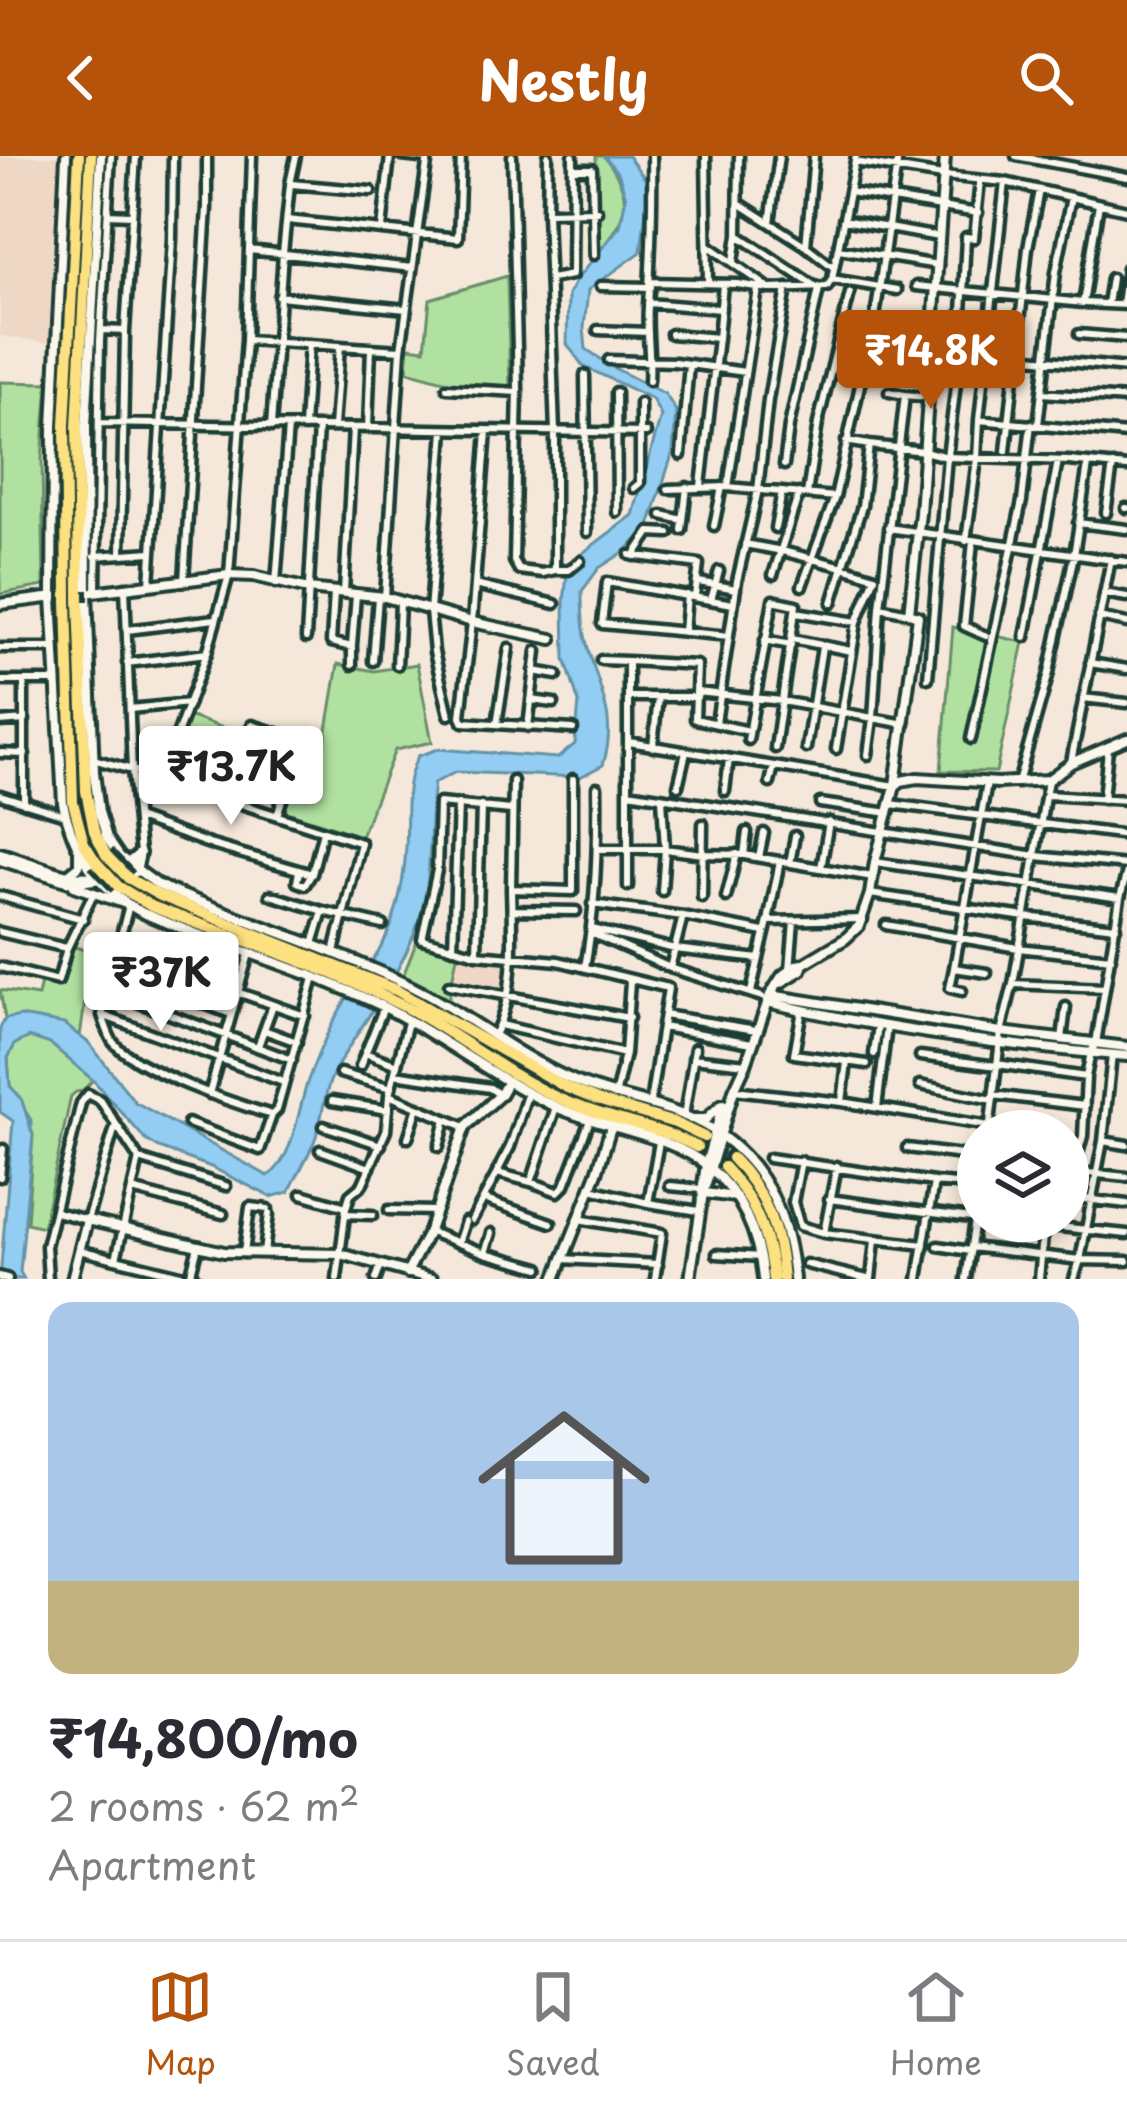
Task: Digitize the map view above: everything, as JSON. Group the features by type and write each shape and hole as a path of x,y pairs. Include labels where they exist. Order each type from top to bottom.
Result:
{"highway":[{"path":"79,156 70,487 86,791 99,868 127,875 141,901 358,979 510,1078 573,1105 674,1136 709,1138"},
{"path":"70,487 91,156"},
{"path":"389,996 494,1035 525,1067 580,1094 709,1138"},
{"path":"718,1165 744,1191 759,1217 773,1279"},
{"path":"718,1165 752,1181 777,1231 783,1279"}],"street":[{"path":"64,878 78,868 79,853 62,787 52,597 54,364 66,156"},
{"path":"101,156 79,595 102,825 127,875"},
{"path":"79,595 95,556 100,330 111,156"},
{"path":"121,554 124,331 136,156"},
{"path":"150,584 173,156"},
{"path":"184,581 207,156"},
{"path":"161,778 230,575 246,340 252,156"},
{"path":"272,427 279,296 296,156"},
{"path":"382,230 390,156"},
{"path":"373,661 401,350 428,158 402,156"},
{"path":"287,220 458,238 461,156"},
{"path":"512,156 518,392 514,561 526,573 569,570 580,561"},
{"path":"548,156 555,570"},
{"path":"550,279 572,275 573,156"},
{"path":"591,156 595,255"},
{"path":"649,381 652,156"},
{"path":"706,156 708,283"},
{"path":"734,264 741,204 739,156"},
{"path":"770,223 779,156"},
{"path":"806,246 814,156"},
{"path":"802,586 835,497 881,288 898,156"},
{"path":"909,613 933,350 944,156"},
{"path":"1016,156 1127,177"},
{"path":"601,286 827,287 856,159 895,170 1005,182 1127,209"},
{"path":"573,169 592,169"},
{"path":"928,678 960,351 966,236 974,238 980,181"},
{"path":"986,636 966,629 963,622 1005,182"},
{"path":"290,184 371,191"},
{"path":"1006,451 1039,190"},
{"path":"849,192 978,213"},
{"path":"971,739 1042,393 1059,248 1071,197"},
{"path":"741,204 833,267"},
{"path":"1083,303 1099,204"},
{"path":"547,212 596,211"},
{"path":"108,214 131,215"},
{"path":"843,220 939,237"},
{"path":"738,235 819,289"},
{"path":"706,244 769,289"},
{"path":"838,249 938,265"},
{"path":"249,250 412,268"},
{"path":"916,286 1125,304 1127,268"},
{"path":"1107,304 1111,278"},
{"path":"832,279 897,290"},
{"path":"701,486 723,284"},
{"path":"713,526 725,487 758,288"},
{"path":"716,723 788,288"},
{"path":"784,465 819,289"},
{"path":"773,574 803,493 850,293"},
{"path":"279,296 406,309"},
{"path":"648,302 721,309"},
{"path":"100,330 124,331"},
{"path":"598,330 648,332"},
{"path":"670,334 718,338"},
{"path":"1079,334 1127,338"},
{"path":"246,340 401,350"},
{"path":"304,427 309,344"},
{"path":"334,428 340,346"},
{"path":"368,428 371,348"},
{"path":"896,349 1127,368"},
{"path":"609,360 746,372"},
{"path":"681,455 689,364"},
{"path":"907,374 930,376"},
{"path":"585,375 587,532"},
{"path":"447,388 518,392"},
{"path":"616,392 617,512"},
{"path":"889,392 927,397"},
{"path":"1042,393 1127,399"},
{"path":"868,755 879,577 905,395"},
{"path":"634,488 640,483 640,403"},
{"path":"979,420 1127,434"},
{"path":"99,424 643,434"},
{"path":"276,584 288,427"},
{"path":"306,638 318,428"},
{"path":"352,647 331,642 353,428"},
{"path":"445,430 430,611 449,715"},
{"path":"488,430 461,716 463,722 573,730"},
{"path":"846,441 947,457 1127,467"},
{"path":"832,603 862,506 868,445"},
{"path":"1025,637 1058,461"},
{"path":"1018,783 1049,673 1089,464"},
{"path":"1106,513 1112,465"},
{"path":"682,530 687,487"},
{"path":"668,489 725,487 835,497"},
{"path":"775,529 782,492"},
{"path":"662,515 683,520"},
{"path":"1078,523 1127,530"},
{"path":"888,529 1127,562"},
{"path":"669,533 650,532 632,556 699,564 699,582 691,596 685,632"},
{"path":"744,544 879,577"},
{"path":"95,556 151,552"},
{"path":"1070,763 1111,560"},
{"path":"711,600 719,571"},
{"path":"0,604 125,586 254,576 276,584 382,597 553,638"},
{"path":"836,749 856,622 879,577"},
{"path":"729,636 602,624 607,582 733,604"},
{"path":"699,582 736,589"},
{"path":"475,585 555,604"},
{"path":"125,586 140,853 127,875"},
{"path":"1104,593 1127,597"},
{"path":"352,665 356,595"},
{"path":"697,653 695,718 748,735 772,600 796,604 775,748"},
{"path":"397,664 400,604"},
{"path":"709,1138 746,1064 766,998 782,976 844,939 862,919 895,787 918,616 880,607"},
{"path":"796,612 856,622"},
{"path":"1100,617 1127,623"},
{"path":"127,630 215,619"},
{"path":"765,640 851,651"},
{"path":"806,748 822,647"},
{"path":"0,648 55,648"},
{"path":"497,724 509,648"},
{"path":"528,727 537,651"},
{"path":"127,663 207,653"},
{"path":"601,660 697,664"},
{"path":"628,661 628,886"},
{"path":"1090,663 1127,669"},
{"path":"535,671 557,675"},
{"path":"24,680 24,803"},
{"path":"0,681 56,680"},
{"path":"628,697 721,694 905,724"},
{"path":"653,747 658,697"},
{"path":"1083,698 1127,704"},
{"path":"531,700 554,703"},
{"path":"130,709 189,703"},
{"path":"0,722 25,720"},
{"path":"227,799 252,725 302,741 278,814"},
{"path":"895,787 917,778 987,783 1048,780 1070,763 1127,739"},
{"path":"629,742 895,787"},
{"path":"1103,799 1109,745"},
{"path":"678,786 686,752"},
{"path":"0,753 25,754"},
{"path":"93,759 361,843 334,952"},
{"path":"725,791 729,759"},
{"path":"240,761 290,778"},
{"path":"770,783 774,766"},
{"path":"511,889 573,891 573,779"},
{"path":"991,1110 1000,1037 1048,780"},
{"path":"494,1035 512,958 512,781"},
{"path":"962,991 950,988 987,783"},
{"path":"585,968 598,849 598,787"},
{"path":"628,792 1127,868 1086,1077 1086,1110"},
{"path":"0,795 66,815"},
{"path":"1047,795 1127,800"},
{"path":"662,798 662,891"},
{"path":"820,802 1127,835"},
{"path":"511,810 439,803 437,870 422,939 477,954 558,961 668,988 649,1106"},
{"path":"453,948 458,805"},
{"path":"477,954 481,806"},
{"path":"137,818 312,874 323,831"},
{"path":"821,868 829,822"},
{"path":"702,897 704,824"},
{"path":"726,897 747,832"},
{"path":"759,857 764,833"},
{"path":"790,862 795,836"},
{"path":"598,849 741,854 873,877"},
{"path":"79,853 99,868 129,905"},
{"path":"0,856 314,978 358,979"},
{"path":"751,992 780,861"},
{"path":"875,862 1120,898"},
{"path":"64,878 99,868 127,875 334,952 358,979 389,996 409,1020 527,1092 590,1120 718,1165"},
{"path":"0,968 56,983 93,894"},
{"path":"870,894 1116,927"},
{"path":"269,895 382,925"},
{"path":"0,896 82,919"},
{"path":"592,904 764,932"},
{"path":"129,905 102,1015 113,1042 136,1060 209,1094 272,1115"},
{"path":"512,910 576,910"},
{"path":"313,944 322,911"},
{"path":"670,968 683,916"},
{"path":"768,921 862,919"},
{"path":"794,920 791,987 800,1005 794,1054 867,1064"},
{"path":"886,925 1018,948 1111,958"},
{"path":"592,931 675,949 759,959"},
{"path":"592,931 670,968 766,998 1000,1037 1062,1039 1127,1056"},
{"path":"0,932 68,948"},
{"path":"118,943 305,1016"},
{"path":"209,1094 249,954"},
{"path":"954,968 987,973"},
{"path":"112,970 231,1014"},
{"path":"188,1123 260,1150 277,1110 314,978"},
{"path":"615,1096 625,1054 630,980"},
{"path":"1013,984 1105,988"},
{"path":"449,985 629,1018"},
{"path":"110,992 292,1060"},
{"path":"359,1066 389,996"},
{"path":"257,1047 273,1005"},
{"path":"800,1005 882,1026 1094,1048 1127,1046"},
{"path":"1062,1039 1066,1007"},
{"path":"102,1015 284,1082"},
{"path":"664,1015 756,1030"},
{"path":"337,1279 350,1195 362,1185 386,1131 390,1091 409,1020"},
{"path":"874,1054 882,1026"},
{"path":"877,1108 882,1026"},
{"path":"662,1028 752,1043"},
{"path":"264,1030 297,1042"},
{"path":"494,1035 625,1054"},
{"path":"494,1035 542,1066 687,1118 710,1117 734,1090"},
{"path":"364,1053 396,1070 490,1088 500,1095"},
{"path":"687,1118 694,1053 746,1064"},
{"path":"1089,1205 1112,1055"},
{"path":"920,1056 1086,1077"},
{"path":"842,1102 848,1062"},
{"path":"340,1073 465,1127"},
{"path":"405,1276 428,1231 465,1127 500,1095 510,1078"},
{"path":"920,1084 1086,1106"},
{"path":"734,1090 842,1102 957,1123"},
{"path":"458,1243 510,1147 527,1092"},
{"path":"48,1279 46,1246 82,1098 88,1094 97,1097 139,1159 226,1186"},
{"path":"332,1101 388,1110"},
{"path":"723,1104 709,1138 718,1165 752,1224 763,1279"},
{"path":"409,1138 418,1107"},
{"path":"531,1182 556,1107"},
{"path":"687,1118 709,1138 749,1161 773,1196 788,1235 794,1279"},
{"path":"439,1147 446,1119"},
{"path":"497,1173 558,1192 590,1120"},
{"path":"72,1279 116,1124"},
{"path":"324,1126 381,1145"},
{"path":"555,1279 611,1127"},
{"path":"690,1279 702,1191 718,1165 709,1138"},
{"path":"1102,1141 1127,1145"},
{"path":"648,1203 659,1142"},
{"path":"0,1177 1,1148"},
{"path":"907,1148 957,1154"},
{"path":"320,1150 370,1168"},
{"path":"769,1157 957,1184"},
{"path":"116,1259 139,1159"},
{"path":"801,1160 793,1202 800,1226 924,1245"},
{"path":"824,1233 837,1166"},
{"path":"1089,1173 1127,1178"},
{"path":"918,1279 934,1182"},
{"path":"670,1186 736,1197"},
{"path":"591,1189 699,1211"},
{"path":"132,1190 223,1214"},
{"path":"302,1194 373,1215"},
{"path":"483,1198 551,1223"},
{"path":"829,1199 957,1217"},
{"path":"1090,1199 1127,1204"},
{"path":"244,1253 250,1207 269,1211 263,1254"},
{"path":"388,1210 436,1211"},
{"path":"56,1212 244,1253 341,1254 405,1276 432,1279"},
{"path":"578,1219 662,1233 655,1279"},
{"path":"1089,1229 1127,1234"},
{"path":"428,1231 540,1268"},
{"path":"485,1253 490,1233"},
{"path":"806,1264 869,1279 875,1240"},
{"path":"967,1279 972,1242"},
{"path":"1039,1279 1042,1242"},
{"path":"1074,1279 1083,1242"},
{"path":"79,1250 194,1278 198,1246"},
{"path":"938,1246 1127,1261"},
{"path":"716,1254 760,1257"},
{"path":"562,1259 658,1264"},
{"path":"376,1279 381,1265"}],"shaded area":[{"path":"0,156 63,156 49,343 0,336"},
{"path":"458,951 507,963 503,993 452,982"}],"green space":[{"path":"596,156 604,156 624,195 622,217 598,253"},
{"path":"507,276 510,390 462,386 407,371 409,347 425,349 430,299"},
{"path":"0,382 48,383 42,460 44,586 0,594"},
{"path":"953,627 1024,642 996,772 941,771"},
{"path":"338,664 374,671 417,664 432,742 395,750 361,836 284,811 307,737 325,742"},
{"path":"188,716 244,735 223,796 167,776"},
{"path":"417,940 458,951 448,1001 403,976"},
{"path":"73,946 97,955 80,1037 44,1020 5,1019 0,990 38,996 41,982 54,983 68,970"},
{"path":"30,1037 51,1044 93,1080 71,1096 43,1227 27,1223 33,1135 21,1099 10,1086 8,1058 15,1044"}],"water":[{"path":"604,156 628,156 649,184 641,252 588,290 586,349 665,394 676,411 673,452 648,529 599,568 582,591 585,634 608,716 603,765 580,777 456,772 434,783 428,880 415,933 395,975 334,1072 314,1142 289,1192 271,1197 159,1148 51,1044 29,1037 15,1044 8,1058 10,1086 21,1098 33,1135 20,1272 24,1279 0,1279 13,1121 0,1112 0,1028 5,1019 21,1016 64,1024 89,1043 135,1102 268,1176 290,1144 328,1032 390,930 402,884 408,789 418,756 438,749 558,758 575,744 579,703 565,659 568,564 633,515 661,416 652,399 583,366 567,344 568,295 620,226 626,197 619,175"}],"waterway":[{"path":"26,1112 31,1130"}],"tunnel":[{"path":"704,1137 732,1158"}]}
